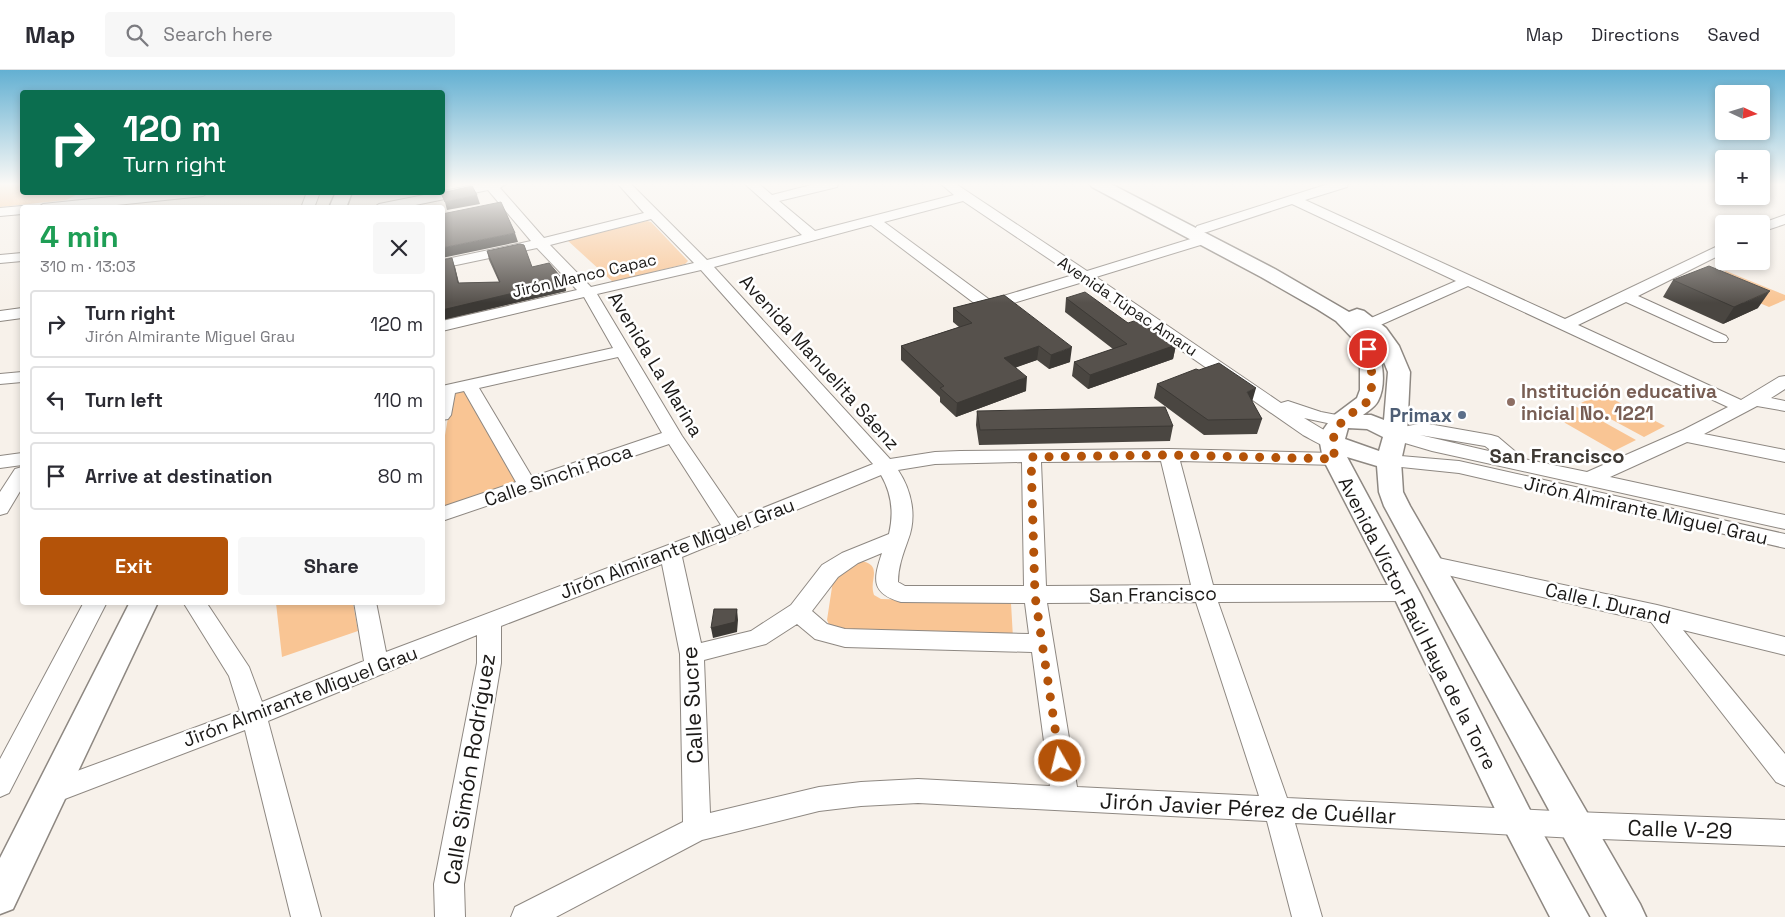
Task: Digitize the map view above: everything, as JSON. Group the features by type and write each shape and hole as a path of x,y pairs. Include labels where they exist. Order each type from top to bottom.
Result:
{"main road":[{"name":"Avenida Víctor Raúl Haya de la Torre","path":"1179,224 1330,298 1370,324 1389,346 1399,372 1392,447 1391,492 1429,564 1626,917"},
{"name":"Avenida Víctor Raúl Haya de la Torre","path":"1183,224 1343,317 1364,338 1371,364 1371,390 1367,401 1336,441 1406,593 1518,821 1570,917"},
{"path":"1371,422 1392,447 1367,456 1336,441 1371,422"},
{"path":"0,896 143,605"}],"street":[{"name":"Avenida La Marina","path":"523,224 589,293 673,436 733,527"},
{"path":"445,263 618,224"},
{"name":"Avenida Manuelita Sáenz","path":"661,224 703,265 782,349 886,466 901,497 903,518 900,538 886,574 887,586 901,594"},
{"path":"797,224 813,237"},
{"name":"Jirón Manco Capac","path":"445,325 589,293 864,224"},
{"path":"877,224 988,306 1086,277 1230,224"},
{"name":"Avenida Túpac Amaru","path":"1009,224 1310,431 1336,441"},
{"path":"1344,224 1468,281 1748,403 1785,406"},
{"path":"1770,230 1785,231"},
{"path":"1565,324 1715,252"},
{"path":"0,259 20,257"},
{"path":"1370,324 1468,281"},
{"path":"1625,296 1720,339"},
{"path":"0,316 20,313"},
{"path":"445,390 623,351"},
{"path":"0,380 20,377"},
{"path":"1589,479 1686,436 1785,381"},
{"path":"469,385 527,484"},
{"name":"Calle Sinchi Roca","path":"445,513 673,436"},
{"path":"1686,436 1785,456"},
{"name":"Jirón Almirante Miguel Grau","path":"49,793 254,716 489,621 670,554 886,466 935,458 1169,455 1336,441"},
{"name":"Jirón Almirante Miguel Grau","path":"1392,447 1432,445 1785,522"},
{"name":"Jirón Almirante Miguel Grau","path":"1392,447 1427,463 1458,467 1785,541"},
{"path":"1169,455 1204,592 1277,809 1307,917"},
{"path":"1031,457 1035,596 1066,800"},
{"path":"0,462 20,459"},
{"path":"0,508 20,476"},
{"path":"692,654 720,649 758,638 799,611 830,571 850,558 900,538"},
{"name":"Calle Sucre","path":"670,554 692,654 697,829"},
{"name":"Calle I. Durand","path":"1429,564 1657,614 1785,646"},
{"name":"San Francisco","path":"901,594 1035,596 1204,592 1406,593"},
{"path":"0,785 94,605"},
{"path":"196,605 240,674 254,716 306,917"},
{"path":"366,605 377,666"},
{"path":"799,611 810,625 826,636 1043,643"},
{"path":"1657,614 1785,774"},
{"name":"Calle Simón Rodríguez","path":"450,917 449,884 489,663 489,621"},
{"name":"Jirón Javier Pérez de Cuéllar","path":"541,913 697,829 819,799 861,794 918,791 1575,825"},
{"name":"Calle V-29","path":"1575,825 1785,832"}],"shaded area":[{"path":"636,224 652,224 688,261 685,264 613,282 567,240"},
{"path":"1726,271 1785,295 1785,300 1769,307 1705,280"},
{"path":"467,390 519,484 445,509 445,435 452,394"},
{"path":"1601,393 1665,426 1644,437 1581,403"},
{"path":"1575,406 1636,440 1614,451 1553,416"},
{"path":"856,560 865,562 873,568 874,595 881,599 1011,603 1013,638 841,634 830,627 827,620 834,574"},
{"path":"276,605 353,605 358,631 282,657"}],"building":[{"path":"445,224 511,224 515,233 445,247"},
{"path":"520,244 524,245 532,267 549,263 564,281 445,309 445,259 452,258 458,283 500,282 487,251"},
{"path":"1709,266 1770,291 1734,307 1673,280"},
{"path":"1085,292 1128,323 1140,319 1176,345 1090,375 1074,362 1127,344 1066,298"},
{"path":"1004,295 1072,347 1051,355 1039,346 1004,358 1027,377 957,403 940,388 944,386 901,346 972,323 953,308"},
{"path":"1219,363 1256,388 1247,392 1262,419 1208,420 1157,384 1196,369 1199,370"},
{"path":"1165,407 1173,426 980,430 977,411"},
{"path":"714,609 737,609 735,622 711,628"}],"place":[{"name":"Institución educativa inicial No. 1221","path":"1511,402"},
{"name":"Primax","path":"1462,415"}],"district":[{"name":"San Francisco","path":"1557,456"}],"route":[{"path":"1060,761 1035,596 1031,457 1169,455 1335,459 1332,443 1335,430 1341,421 1367,401 1371,390 1371,364 1368,349"}]}
